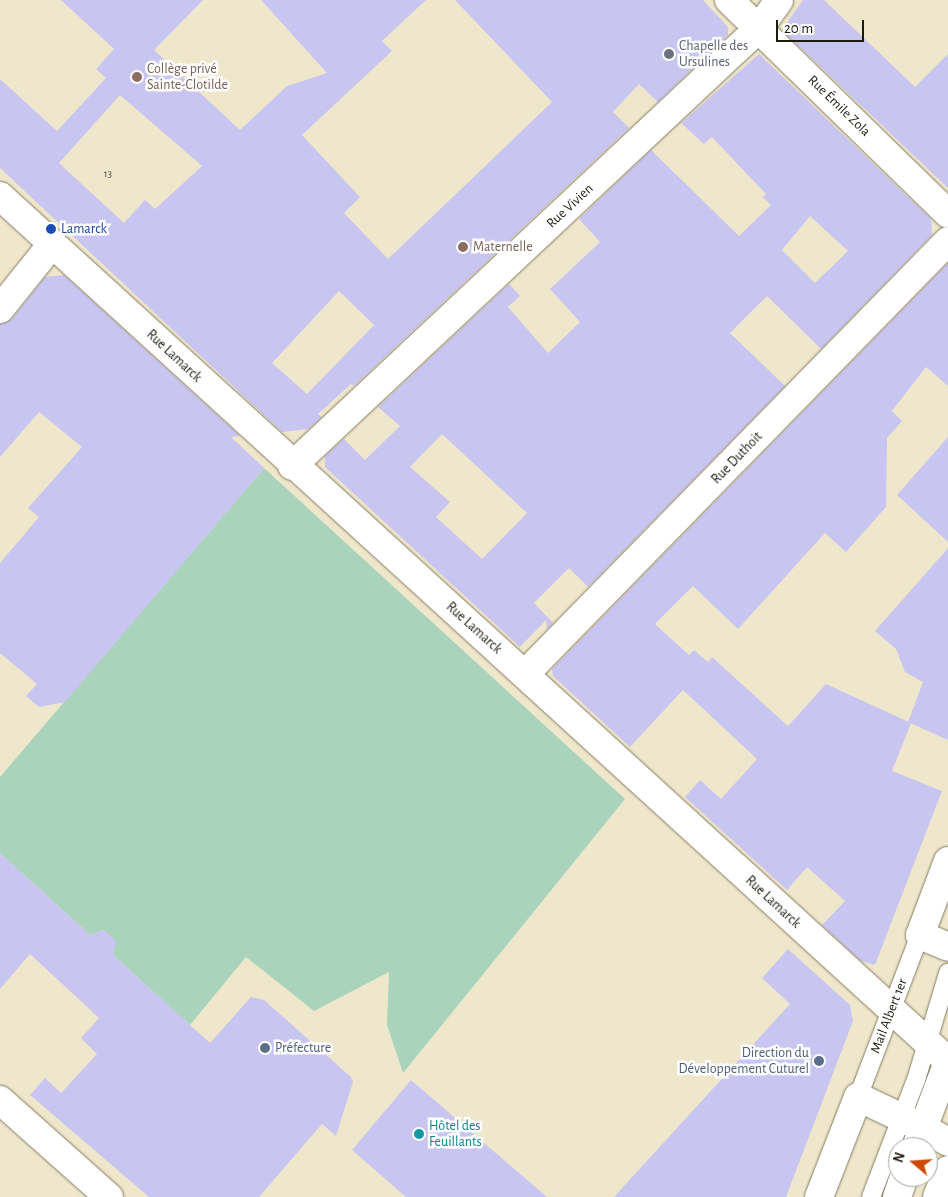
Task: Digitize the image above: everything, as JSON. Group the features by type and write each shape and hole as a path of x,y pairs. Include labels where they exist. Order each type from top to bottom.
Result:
{"street":[{"name":"Rue Émile Zola","path":"730,0 948,214"},
{"name":"Rue Vivien","path":"292,466 759,28 779,0"},
{"name":"Rue Lamarck","path":"0,196 292,466 525,674 891,1012 948,1061"},
{"name":"Rue Duthoit","path":"525,674 948,241"},
{"path":"0,309 52,244"},
{"name":"Mail Albert 1er","path":"920,935 948,861"},
{"path":"920,935 948,947"},
{"path":"914,1131 948,1061"},
{"path":"858,1098 914,1131 948,1142"},
{"name":"Mail Albert 1er","path":"819,1197 858,1098"},
{"path":"0,1100 108,1197"},
{"path":"937,1197 948,1170"}],"lane":[{"name":"Mail Albert 1er","path":"858,1098 920,935"},
{"path":"871,1197 914,1131 927,1042 948,973"}],"green space":[{"path":"264,468 625,799 403,1073 387,1025 389,972 314,1011 246,957 190,1025 113,955 104,930 90,935 0,853 0,777"}],"building":[{"path":"61,0 203,0 154,50 240,130 287,86 327,73 261,0 426,0 382,41 392,51 302,135 360,197 344,213 388,259 552,102 455,0 703,0 728,27 728,35 658,102 639,84 613,112 629,128 354,386 351,384 318,414 322,417 308,429 282,432 0,168 0,79 57,131 106,78 96,69 114,49","holes":["120,95 202,166 155,209 145,200 124,223 59,163","339,291 374,325 307,394 272,363"]},
{"path":"803,0 824,0 915,87 948,54 948,188 787,35 786,24"},
{"path":"759,54 931,219 932,235 821,349 767,296 730,333 785,386 588,587 569,568 534,603 553,623 547,629 546,620 520,647 325,467 325,456 344,439 365,460 400,426 378,407 509,284 520,296 508,307 548,353 580,322 550,289 600,242 579,219 651,150 739,236 771,205 763,197 766,194 712,137 704,144 681,123","holes":["810,216 848,251 815,283 782,250","442,434 527,513 482,559 436,517 450,502 410,467"]},
{"path":"948,263 948,386 926,367 892,411 902,421 887,438 886,507 846,552 825,533 738,629 693,586 655,624 689,655 694,650 708,662 712,657 788,726 826,684 911,723 892,771 942,791 875,965 861,961 822,925 845,901 807,867 787,890 685,797 700,780 721,799 757,759 683,690 630,747 553,676 552,669"},
{"path":"64,275 240,436 231,437 264,468 65,702 39,707 26,696 37,684 0,653 0,563 39,517 28,508 82,447 39,412 0,457 0,324 12,319 45,277"},
{"path":"948,437 948,542 897,495"},
{"path":"948,548 948,740 908,722 923,682 905,672 896,649 875,631"},
{"name":"Préfecture","path":"0,853 90,935 104,930 116,941 113,955 210,1043 251,997 264,1000 351,1077 353,1082 336,1136 322,1124 259,1197 149,1197 30,1095 45,1078 61,1093 97,1054 81,1038 99,1018 30,954 0,989"},
{"path":"788,949 850,1005 853,1021 786,1197 614,1197 790,1004 762,978"},
{"name":"Hôtel des Feuillants","path":"411,1080 547,1197 406,1197 352,1150"}],"place":[{"name":"Chapelle des Ursulines","path":"669,54"},
{"name":"Collège privé Sainte-Clotilde","path":"137,77"},
{"name":"Lamarck","path":"51,229"},
{"name":"Maternelle","path":"463,247"},
{"name":"Préfecture","path":"265,1048"},
{"name":"Direction du Développement Cuturel","path":"819,1061"},
{"name":"Hôtel des Feuillants","path":"419,1134"}]}
